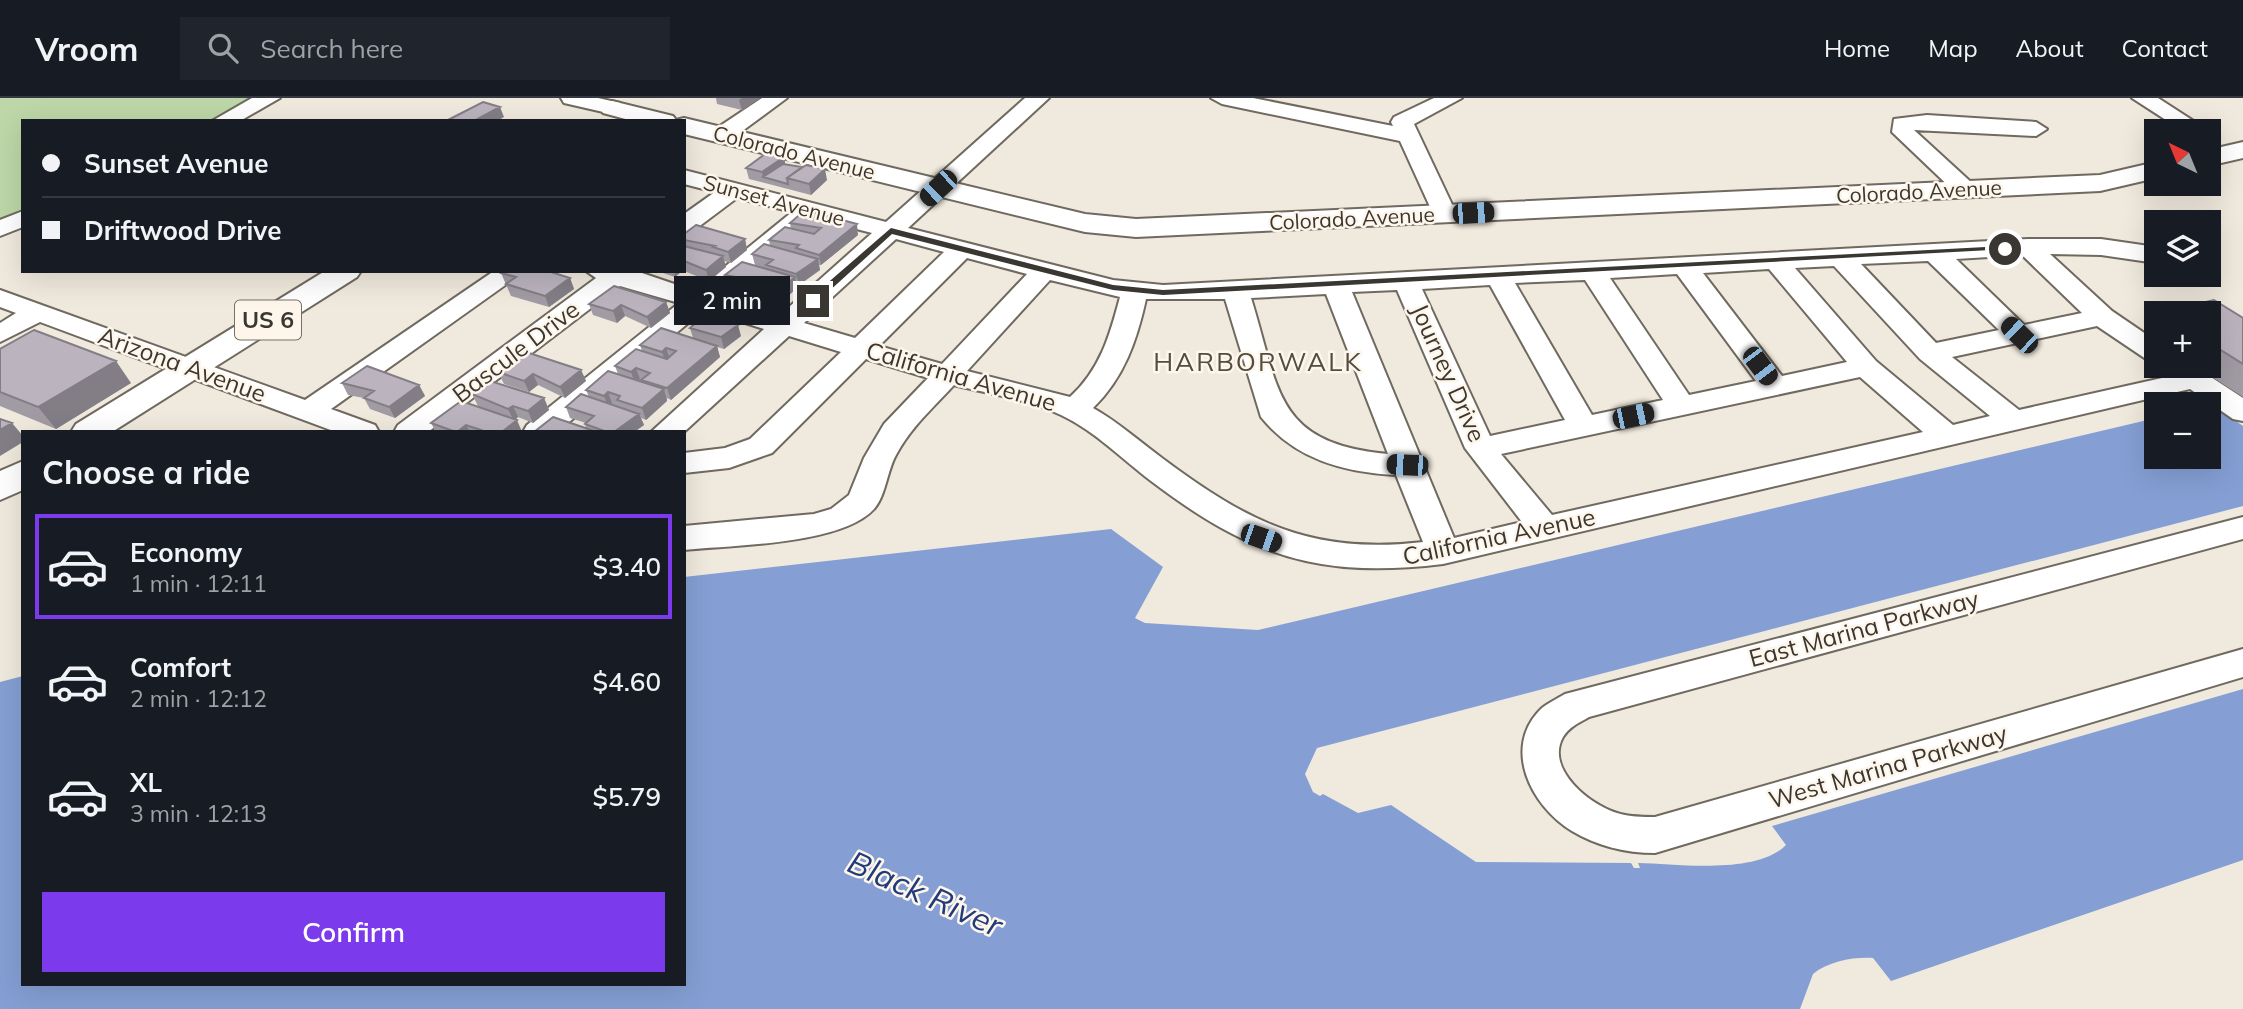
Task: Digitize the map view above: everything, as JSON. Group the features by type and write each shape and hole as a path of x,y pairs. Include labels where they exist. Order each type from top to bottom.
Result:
{"main road":[{"path":"611,109 655,119"},
{"name":"Colorado Avenue","path":"686,126 1085,223 1136,228 2100,183 2144,173"},
{"name":"US 6","path":"91,430 343,273"},
{"path":"0,488 21,474"}],"street":[{"path":"227,119 269,98"},
{"path":"572,98 611,109"},
{"path":"722,135 776,98"},
{"path":"668,430 1038,98"},
{"path":"1222,98 1408,136"},
{"path":"1446,215 1402,122 1451,98"},
{"path":"2143,98 2179,119"},
{"path":"1965,189 1903,132 1902,124 1927,122 2036,129"},
{"name":"Sunset Avenue","path":"686,178 1044,271 1135,291 1236,291 2028,247 2086,246 2144,253"},
{"path":"686,225 733,190"},
{"path":"540,430 810,210"},
{"path":"0,229 21,219"},
{"path":"2028,247 2102,317 2144,345"},
{"path":"686,463 729,458 761,446 962,249"},
{"path":"1936,253 2019,335"},
{"path":"1841,258 1930,353 2014,421"},
{"path":"1775,261 1866,367 1947,436"},
{"path":"1684,266 1775,386"},
{"path":"686,538 829,522 849,513 863,501 878,457 889,439 1044,271"},
{"path":"1592,271 1682,405"},
{"path":"309,411 509,273"},
{"name":"California Avenue","path":"613,273 948,375 1041,397 1074,409 1193,498 1261,538 1299,550 1353,557 1388,559 1443,552 2014,421 2164,378"},
{"name":"Bascule Drive","path":"412,430 613,273"},
{"path":"1498,276 1584,427"},
{"name":"Journey Drive","path":"1406,281 1480,448 1545,529"},
{"path":"1336,285 1443,552"},
{"path":"1074,409 1100,386 1114,364 1135,291"},
{"path":"1236,291 1271,410 1283,425 1316,448 1338,457 1370,463 1407,465"},
{"name":"Arizona Avenue","path":"0,298 359,430"},
{"path":"0,334 38,312"},
{"path":"1930,353 2102,317"},
{"path":"46,347 81,328"},
{"path":"1480,448 1866,367"},
{"path":"2194,378 2243,412"},
{"name":"East Marina Parkway","path":"1547,780 1540,764 1539,743 1546,727 1561,712 1578,705 2243,528"},
{"name":"West Marina Parkway","path":"1547,780 1560,798 1580,815 1605,828 1632,835 1655,835 2243,663"}],"green space":[{"path":"0,98 260,98 216,119 21,119 21,213 0,223"}],"water":[{"name":"Black River","path":"2221,410 2243,426 2243,506 1317,748 1305,774 1313,792 1320,796 1323,794 1358,813 1391,805 1476,862 1631,863 1634,868 1640,868 1638,863 1716,866 1756,861 1786,845 1772,826 2243,689 2243,860 1891,981 1873,958 1834,963 1813,974 1800,1009 0,1009 0,682 21,677 21,986 686,986 686,577 1111,529 1163,567 1135,618 1145,623 1258,630 2144,421 2144,469 2221,469"}],"building":[{"path":"483,102 500,107 478,119 450,119"},
{"path":"765,154 784,157 762,172 746,168"},
{"path":"783,164 802,167 787,178 788,184 763,177"},
{"path":"806,165 825,169 809,184 787,178"},
{"path":"805,210 857,224 819,255 796,248 799,245 769,240 785,227 814,234 821,228 790,223"},
{"path":"696,225 745,239 728,252 713,247 715,246 686,240 686,232"},
{"path":"764,244 818,259 796,274 766,265 773,260 752,254"},
{"path":"686,247 723,256 706,270 686,262"},
{"path":"742,262 795,277 775,294 749,286 756,281 725,275"},
{"path":"501,273 554,273 570,278 545,296 506,284 516,277"},
{"path":"614,286 666,302 647,317 621,305 613,311 589,304"},
{"path":"2221,304 2243,318 2243,364 2221,350"},
{"path":"706,314 738,325 721,337 690,328"},
{"path":"661,328 717,346 667,388 641,380 650,373 636,368 631,372 615,366 636,349 667,359 676,351 666,348 662,352 640,345"},
{"path":"34,330 116,361 38,407 0,392 0,349"},
{"path":"526,352 581,370 560,387 533,374 524,381 498,372"},
{"path":"367,366 419,385 389,407 364,398 374,391 342,383"},
{"path":"608,371 664,389 642,408 617,400 620,396 608,392 604,396 586,390"},
{"path":"490,381 544,398 528,411 513,406 508,409 472,394"},
{"path":"581,394 639,414 617,430 602,430 585,424 594,416 566,407"},
{"path":"461,401 517,420 504,430 481,430 466,425 460,430 450,430 431,423"},
{"path":"553,417 591,430 537,430"},
{"path":"0,419 12,423 0,430"}],"district":[{"name":"HARBORWALK","path":"1258,362"}],"route":[{"path":"813,301 891,231 1113,288 1163,293 2005,249"}]}
